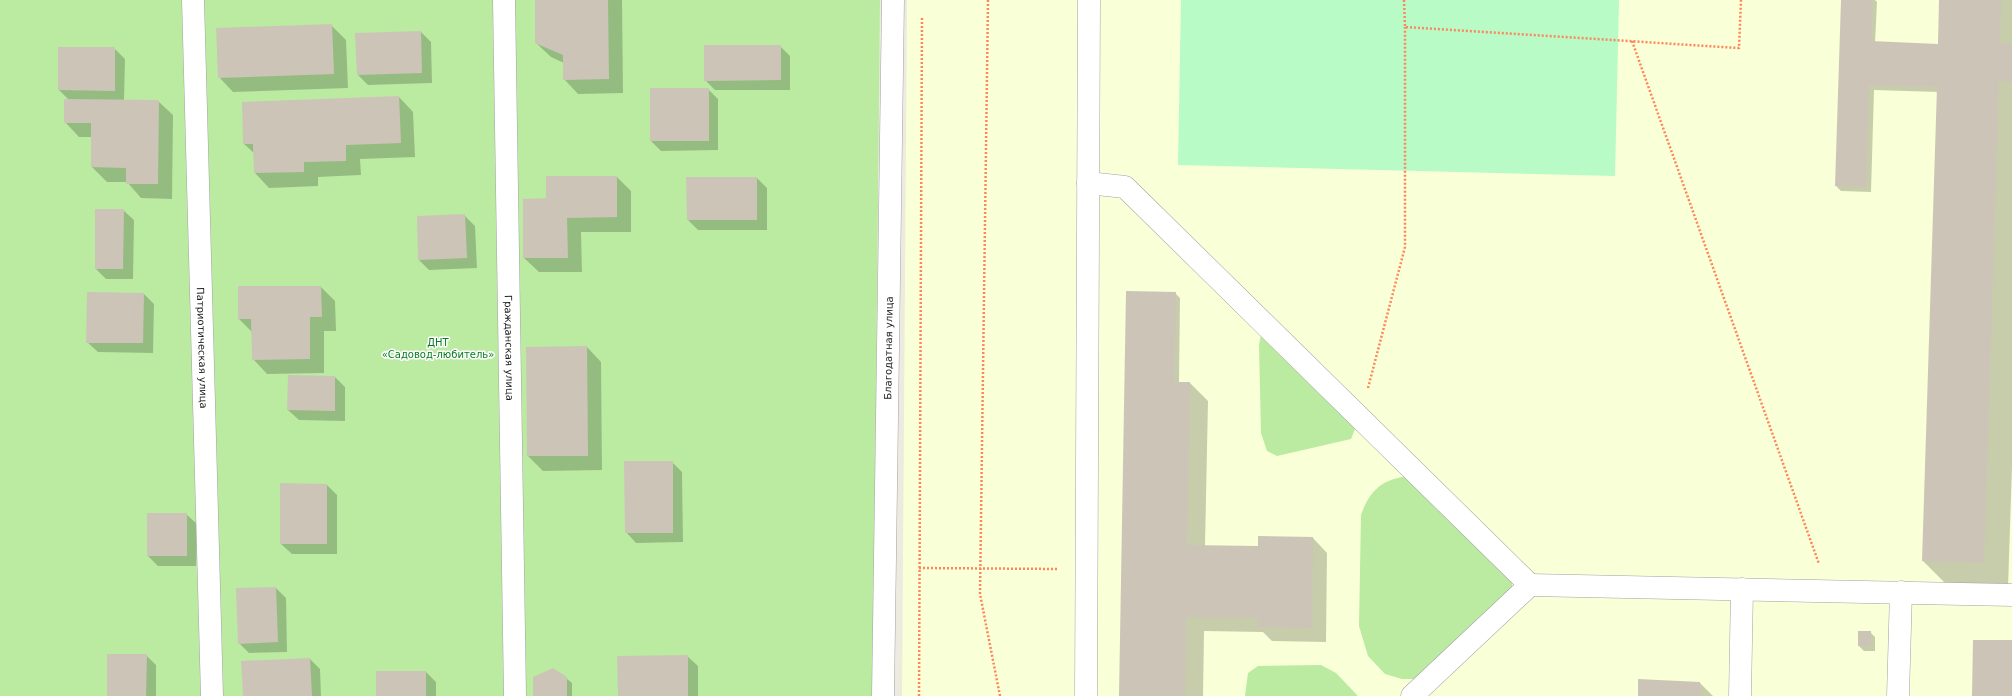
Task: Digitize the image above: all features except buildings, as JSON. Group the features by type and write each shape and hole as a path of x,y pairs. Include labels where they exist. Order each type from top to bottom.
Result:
{"street":[{"name":"Патриотическая улица","path":"193,0 212,696"},
{"name":"Гражданская улица","path":"504,0 515,696"},
{"name":"Благодатная улица","path":"883,696 894,0"},
{"path":"1086,696 1089,0"},
{"path":"1088,184 1126,187 1530,585 2012,595"},
{"path":"1412,696 1530,585"},
{"path":"1740,696 1742,589"},
{"path":"1898,696 1901,592"}],"path":[{"path":"988,0 980,594 1000,696"},
{"path":"1360,418 1405,247 1404,0"},
{"path":"1405,27 1739,48 1741,0"},
{"path":"919,696 922,16"},
{"path":"1632,41 1828,591"},
{"path":"919,568 1086,570"}],"shaded area":[{"path":"907,0 2012,0 2012,696 902,696"}],"green space":[{"name":"ДНТ «Садовод-любитель»","path":"0,0 880,0 873,696 0,696"},
{"path":"1181,0 1619,0 1615,176 1178,165"},
{"path":"1261,334 1354,414 1355,429 1351,439 1277,456 1267,451 1261,433 1259,345"},
{"path":"1411,476 1512,578 1512,594 1416,679 1402,679 1385,674 1368,656 1359,626 1361,515 1369,498 1379,486 1393,479"},
{"path":"1321,665 1336,673 1358,696 1245,696 1248,673 1258,666"}]}
